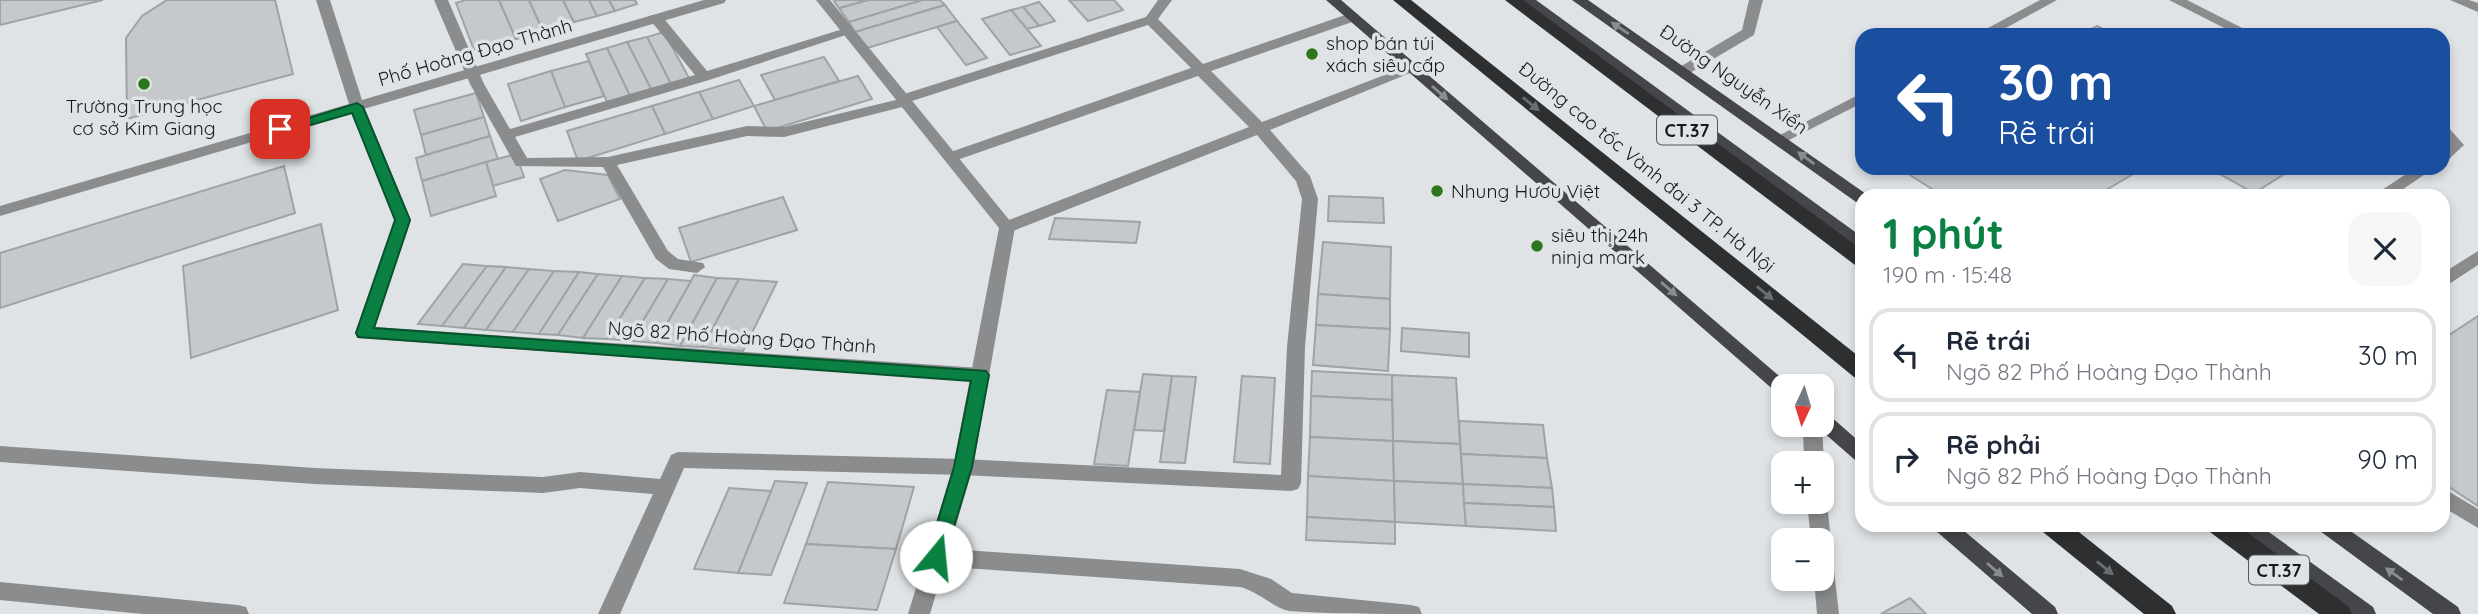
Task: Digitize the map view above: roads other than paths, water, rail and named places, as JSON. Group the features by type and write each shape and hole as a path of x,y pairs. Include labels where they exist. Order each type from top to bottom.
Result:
{"highway":[{"name":"Đường cao tốc Vành đai 3 TP. Hà Nội","path":"1401,0 1855,366"},
{"name":"CT.37","path":"1513,0 1855,255"},
{"path":"2061,532 2163,614"},
{"name":"CT.37","path":"2228,532 2339,614"}],"main road":[{"path":"1333,0 1771,377"},
{"path":"1527,0 1855,240"},
{"name":"Đường Nguyễn Xiển","path":"1579,0 1855,193"},
{"path":"1834,430 1855,449"},
{"path":"1951,532 2047,614"},
{"path":"2254,532 2365,614"},
{"path":"2337,532 2450,614"}],"street":[{"path":"323,0 357,107"},
{"path":"441,0 472,73 522,163 608,162 747,131 784,132 904,100 1151,20 1165,0"},
{"name":"Phố Hoàng Đạo Thành","path":"0,211 719,0"},
{"path":"822,0 1007,227 963,467 919,614"},
{"path":"1684,71 1749,32 1756,0"},
{"path":"1996,28 2050,0"},
{"path":"2176,0 2234,28"},
{"path":"2457,0 2478,8"},
{"path":"656,18 704,77"},
{"path":"951,157 1353,18"},
{"path":"609,614 678,460 963,467 1291,483 1296,347 1310,199 1304,180 1292,163 1151,20"},
{"path":"506,135 848,32"},
{"path":"1007,227 1413,69"},
{"path":"1780,139 1855,101"},
{"name":"Ngõ 82 Phố Hoàng Đạo Thành","path":"357,107 403,220 364,333 981,375"},
{"path":"608,162 630,197 655,249 671,264 697,267"},
{"path":"2392,189 2415,175"},
{"path":"2450,277 2478,257"},
{"path":"0,454 314,476 543,485 580,480 666,486"},
{"path":"2450,501 2478,520"},
{"path":"936,557 1240,578 1264,585 1288,608 1411,614"},
{"path":"0,591 238,614"},
{"path":"1826,591 1828,614"}],"place":[{"name":"shop bán túi xách siêu cấp","path":"1312,54"},
{"name":"Trường Trung học cơ sở Kim Giang","path":"144,84"},
{"name":"Nhung Hươu Việt","path":"1437,191"},
{"name":"siêu thị 24h ninja mark","path":"1537,246"}]}
